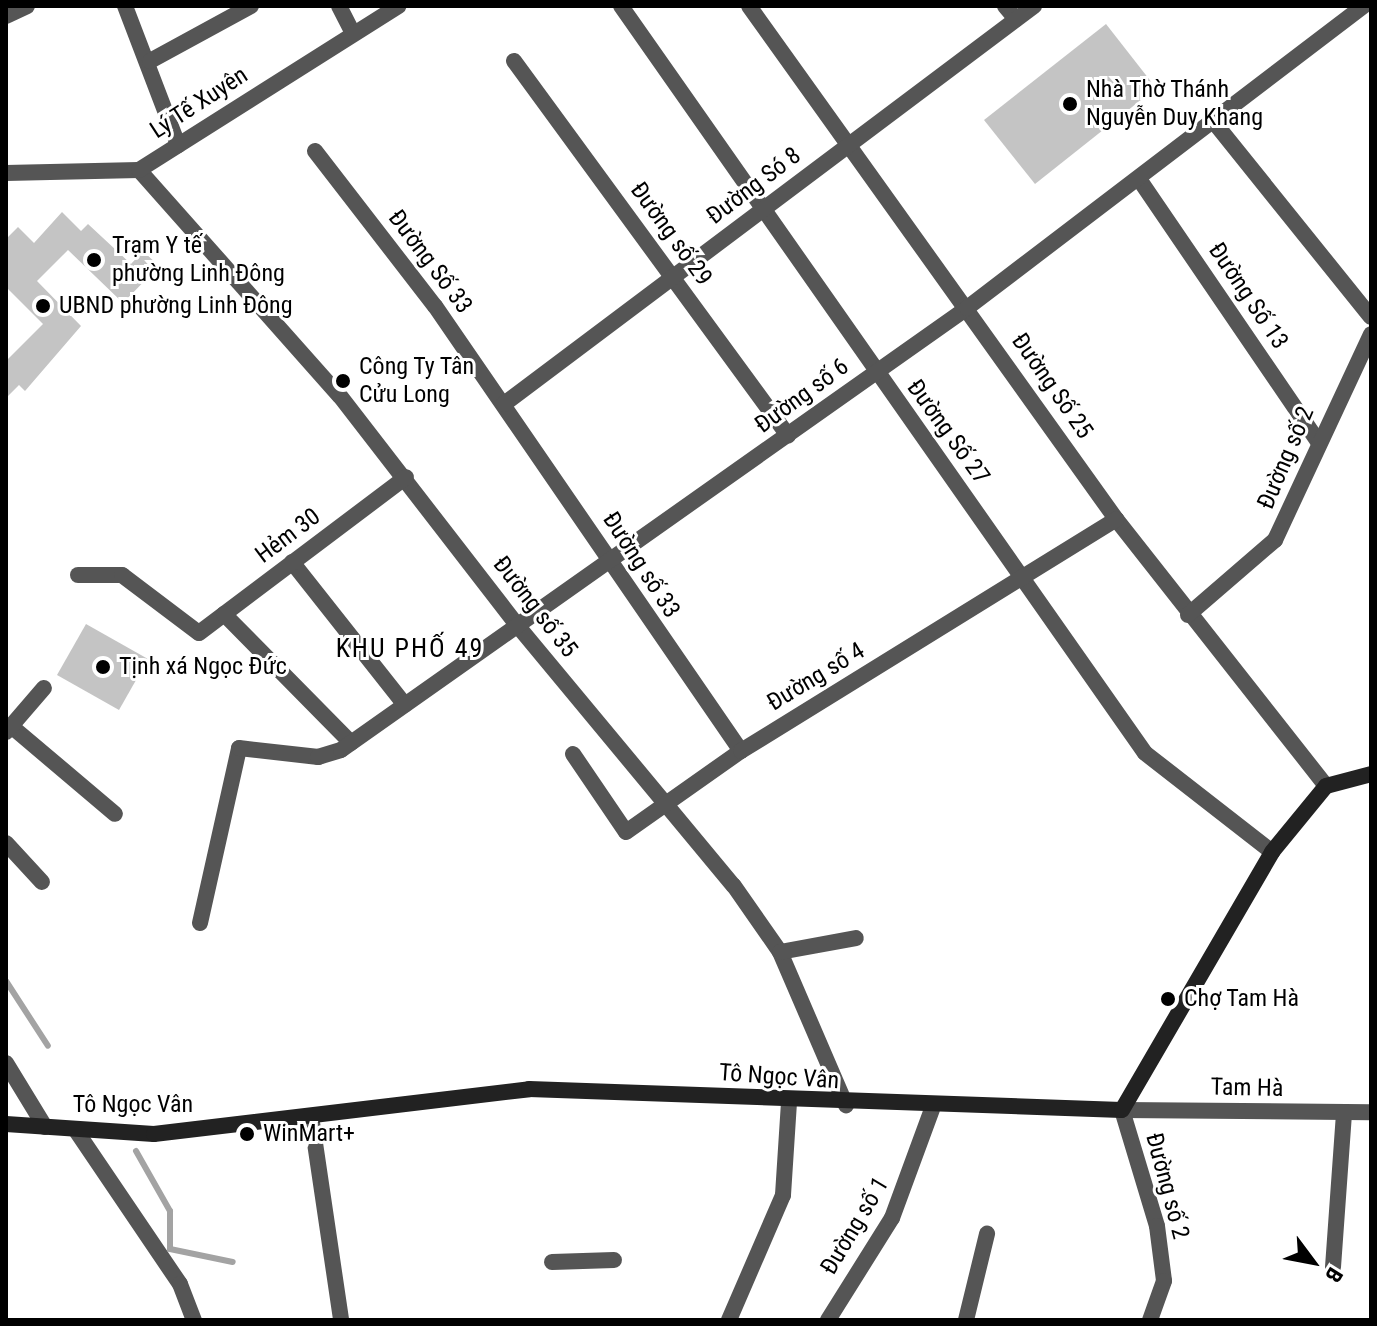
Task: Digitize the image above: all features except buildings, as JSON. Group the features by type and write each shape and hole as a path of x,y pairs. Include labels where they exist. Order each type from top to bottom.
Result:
{"main road":[{"path":"1122,1110 1272,852 1326,786 1371,774"},
{"name":"Tô Ngọc Vân","path":"6,1124 154,1134 529,1089 932,1109 1122,1110"}],"street":[{"path":"6,16 27,6"},
{"path":"125,6 150,61 178,145"},
{"path":"150,61 251,6"},
{"path":"339,6 353,33"},
{"name":"Lý Tế Xuyên","path":"6,173 139,170 398,6"},
{"name":"Đường Số 27","path":"621,6 760,212 1145,753 1272,852"},
{"name":"Đường Số 25","path":"749,6 1116,519 1188,615 1326,786"},
{"name":"Đường Só 8","path":"504,404 848,146 1011,13 1034,6"},
{"name":"Đường số 6","path":"200,923 239,748 318,757 351,743 967,308 1364,6"},
{"name":"Đường số 29","path":"514,61 788,436"},
{"path":"1214,122 1371,317"},
{"name":"Đường Số 33","path":"315,151 504,404"},
{"name":"Đường số 35","path":"139,170 406,477 517,625 667,807 780,952 846,1105"},
{"name":"Đường Số 13","path":"1139,179 1318,441"},
{"name":"Đường số 2","path":"1188,615 1275,540 1318,441 1370,339"},
{"name":"Đường số 33","path":"504,404 741,751"},
{"name":"Hẻm 30","path":"78,575 122,575 199,633 406,477"},
{"name":"Đường số 4","path":"573,754 626,832 667,807 741,751 1116,519"},
{"path":"292,562 405,705"},
{"path":"224,614 351,743"},
{"path":"44,688 8,729 115,814"},
{"path":"6,843 42,882"},
{"path":"780,952 856,938"},
{"path":"6,1063 45,1127"},
{"path":"729,1320 783,1195 789,1101"},
{"name":"Đường số 1","path":"828,1320 892,1218 932,1109"},
{"name":"Đường số 2","path":"1122,1110 1157,1226 1164,1281 1150,1320"},
{"name":"Tam Hà","path":"1122,1110 1371,1112"},
{"path":"1333,1267 1344,1113"},
{"path":"311,1116 341,1320"},
{"path":"75,1129 180,1284 194,1320"},
{"path":"966,1320 987,1234"},
{"path":"552,1262 614,1260"}],"waterway":[{"path":"6,981 48,1046"},
{"path":"136,1151 170,1211 170,1249 233,1262"}],"place":[{"name":"Nhà Thờ Thánh Nguyễn Duy Khang","path":"1070,104"},
{"name":"Trạm Y tế phường Linh Đông","path":"94,260"},
{"name":"UBND phường Linh Đông","path":"43,306"},
{"name":"Công Ty Tân Cửu Long","path":"343,381"},
{"name":"Tịnh xá Ngọc Đức","path":"103,667"},
{"name":"Chợ Tam Hà","path":"1168,999"},
{"name":"WinMart+","path":"247,1134"}],"district":[{"name":"KHU PHỐ 49","path":"410,649"}]}
